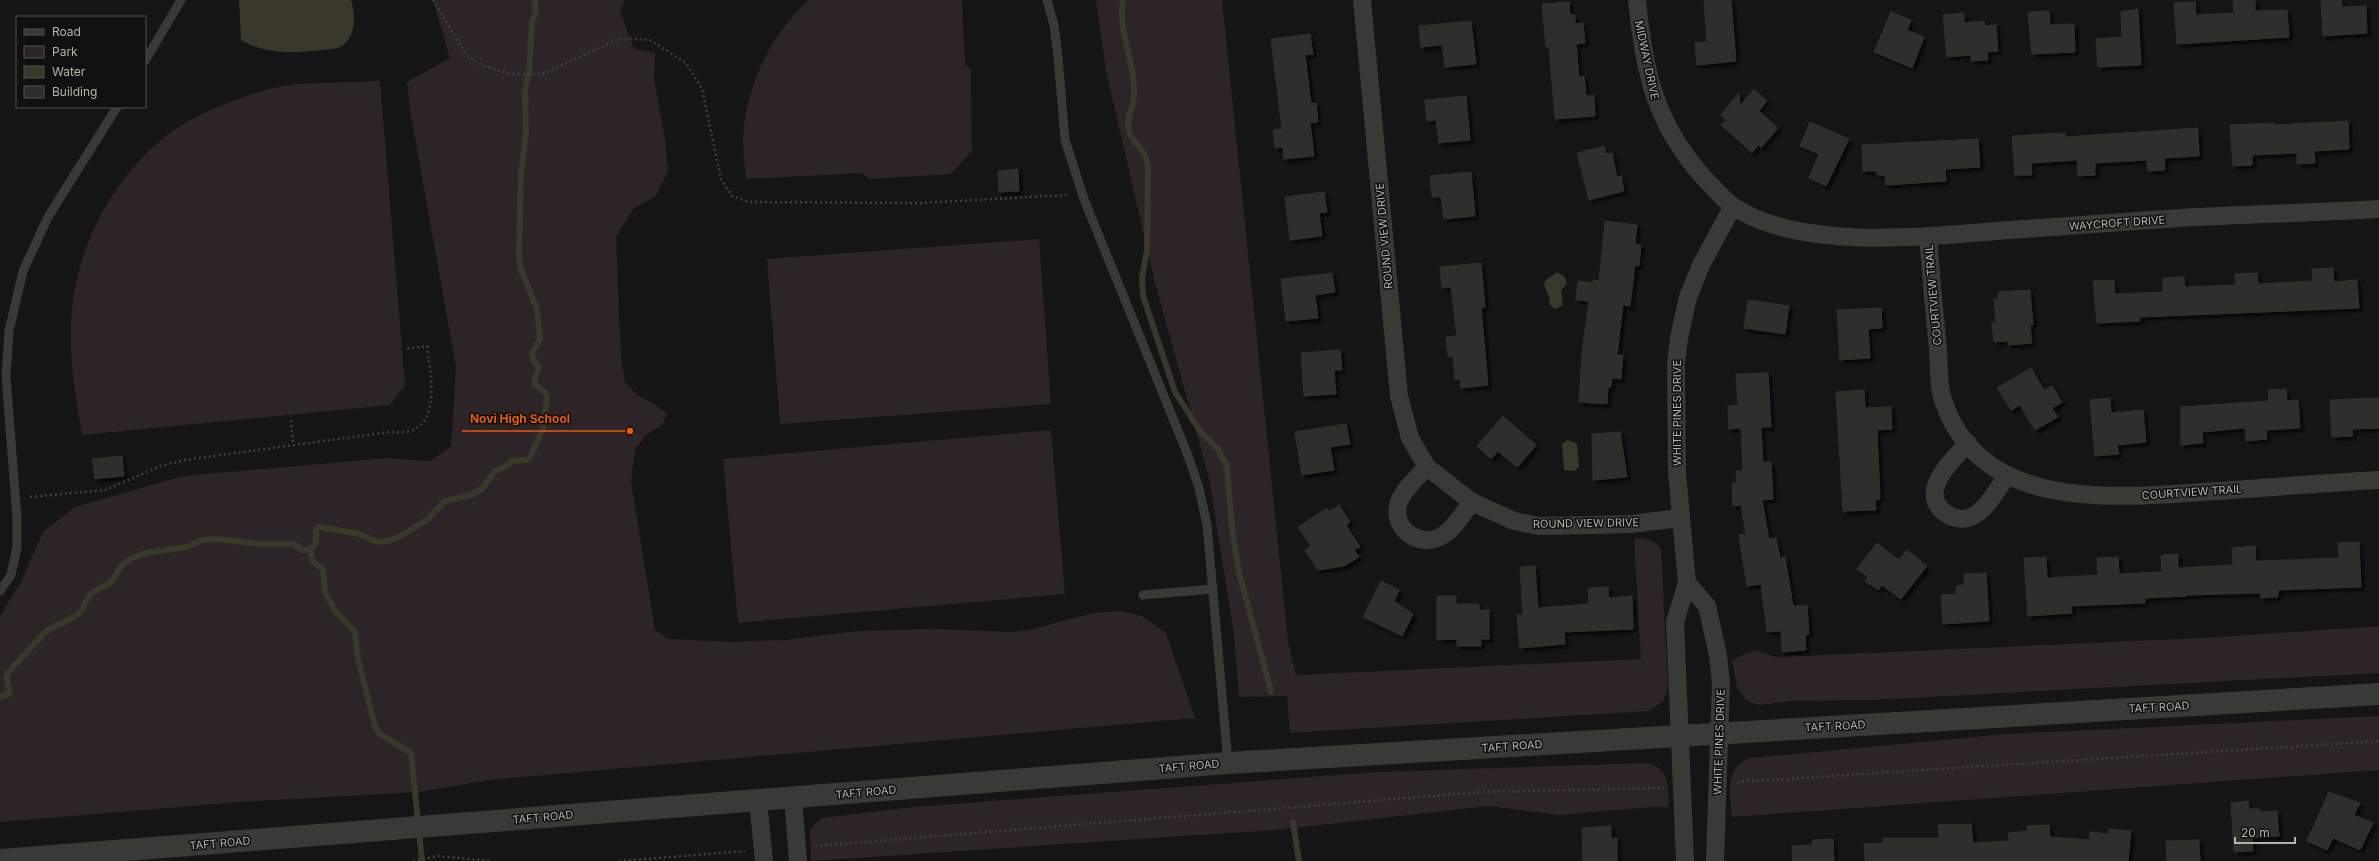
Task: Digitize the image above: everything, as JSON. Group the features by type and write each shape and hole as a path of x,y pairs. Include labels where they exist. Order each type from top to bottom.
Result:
{"street":[{"name":"ROUND VIEW DRIVE","path":"1362,0 1399,396 1410,438 1427,467 1472,502 1514,521 1539,526 1631,524 1680,518"},
{"name":"MIDWAY DRIVE","path":"1637,0 1651,89 1659,112 1684,156 1733,206 1770,225 1821,234 1855,236"},
{"name":"WHITE PINES DRIVE","path":"1685,861 1675,622 1687,583 1680,518 1675,394 1679,338 1688,297 1701,264 1733,206"},
{"name":"WAYCROFT DRIVE","path":"1855,236 1928,236 2182,218 2379,209"},
{"name":"COURTVIEW TRAIL","path":"1928,236 1942,396 1954,424 1968,443 1984,461 2007,476 2053,492 2124,497 2379,480"},
{"path":"1968,443 1946,467 1936,483 1936,501 1943,511 1954,518 1974,516 1984,506 2007,476"},
{"path":"1427,467 1406,490 1397,507 1405,532 1416,539 1430,540 1441,537 1449,530 1472,502"},
{"name":"WHITE PINES DRIVE","path":"1687,583 1707,606 1718,655 1721,682 1715,861"},
{"name":"TAFT ROAD","path":"0,860 1228,763 2379,694"},
{"path":"793,798 798,861"},
{"path":"758,800 764,861"}],"lane":[{"path":"146,59 181,0"},
{"path":"1047,0 1054,25 1058,51 1065,140 1082,194 1187,453 1199,488 1207,525 1228,763"},
{"path":"0,591 11,575 17,547 16,499 6,376 9,330 23,271 48,217 117,108"},
{"path":"1143,595 1213,589"}],"path":[{"path":"433,0 466,54 484,66 510,74 543,74 621,38 650,40 686,63 702,89 721,179 732,196 748,202 920,203 1082,194"},
{"path":"16,499 105,490 161,466 184,460 389,432 411,431 422,422 431,407 432,385 427,346 404,349"},
{"path":"291,420 292,445"},
{"path":"1718,785 1743,781 2379,741"},
{"path":"817,846 1481,792 1682,787"},
{"path":"619,861 744,852"},
{"path":"413,861 438,856 491,861"}],"green space":[{"path":"433,0 625,0 620,11 634,49 655,53 654,78 665,140 668,171 656,196 634,208 616,237 621,358 625,382 637,395 655,404 667,414 662,425 647,434 635,450 631,481 655,630 668,639 732,642 784,640 858,631 935,629 1011,632 1029,630 1093,613 1119,611 1142,616 1166,633 1195,718 489,780 418,792 239,802 0,822 0,616 21,582 43,532 75,507 183,476 387,458 431,461 451,446 456,367 410,110 407,82 450,58"},
{"path":"809,0 962,0 965,64 971,70 972,151 951,174 869,179 862,173 746,179 743,142 748,103 754,83 771,46 782,29"},
{"path":"1096,0 1222,0 1288,641 1296,675 1641,659 1634,539 1642,538 1652,541 1661,548 1668,689 1663,701 1650,711 1290,733 1287,696 1239,697 1234,634 1209,478 1155,283 1106,71"},
{"path":"380,81 405,385 390,405 82,435 71,356 73,302 78,275 86,248 97,222 111,197 128,174 146,154 167,135 179,127 207,112 254,93 295,84"},
{"path":"1039,239 1051,404 780,424 767,259"},
{"path":"1051,430 1065,594 738,623 723,459"},
{"path":"2379,626 2379,673 1873,700 1793,701 1760,705 1752,703 1746,700 1737,687 1732,660 1755,650 1776,657 2220,637"},
{"path":"2379,716 2379,770 1732,817 1730,782 1732,775 1742,762 1750,758 2006,734"},
{"path":"1644,763 1659,768 1666,778 1668,785 1669,807 1651,807 1559,815 1488,806 1276,830 811,861 810,830 821,818 913,807 1377,772"}],"water":[{"path":"239,0 351,0 354,13 352,33 345,43 336,48 291,52 270,51 241,40"},
{"path":"1557,272 1564,276 1567,283 1561,291 1563,305 1555,309 1550,305 1549,297 1544,285 1546,280"},
{"path":"1568,440 1576,443 1577,445 1579,467 1575,471 1564,470 1562,444"}],"building":[{"path":"1704,0 1731,0 1736,61 1697,65 1695,43 1707,42"},
{"path":"2233,0 2255,0 2255,11 2287,10 2289,37 2177,44 2174,3 2195,2 2196,15 2234,13"},
{"path":"2321,0 2341,0 2342,7 2366,6 2367,33 2323,36"},
{"path":"1569,2 1570,15 1575,15 1575,24 1583,23 1585,43 1576,44 1579,77 1584,76 1586,96 1594,95 1595,116 1555,119 1549,46 1546,47 1542,4"},
{"path":"2138,9 2141,65 2098,67 2096,39 2122,37 2121,12"},
{"path":"2049,11 2050,25 2074,24 2075,52 2032,54 2028,12"},
{"path":"1891,12 1911,20 1907,30 1924,37 1912,68 1874,52"},
{"path":"1964,13 1964,23 1984,21 1985,26 1996,25 1998,51 1987,52 1988,60 1971,61 1971,55 1947,57 1943,15"},
{"path":"1471,21 1476,64 1445,67 1442,45 1421,47 1419,26"},
{"path":"1310,34 1313,54 1305,55 1311,103 1316,103 1318,122 1310,123 1314,156 1284,159 1283,147 1275,148 1273,130 1282,129 1271,39"},
{"path":"1754,89 1767,101 1759,111 1778,128 1761,148 1758,145 1752,153 1721,125 1726,120 1721,115 1739,93 1740,106"},
{"path":"1466,96 1470,140 1439,143 1436,120 1427,121 1425,100"},
{"path":"2348,121 2349,149 2314,151 2315,163 2297,164 2297,153 2252,155 2252,165 2233,166 2230,125 2274,123 2274,125"},
{"path":"1810,122 1849,139 1826,186 1809,178 1819,154 1800,146"},
{"path":"2198,128 2199,156 2164,158 2165,170 2148,171 2147,160 2095,163 2095,175 2078,176 2077,160 2031,163 2032,175 2015,175 2012,136 2065,133 2065,137"},
{"path":"1978,139 1980,167 1945,169 1946,181 1886,185 1885,175 1877,175 1877,171 1863,171 1862,145"},
{"path":"1604,146 1606,154 1612,153 1617,177 1621,176 1624,191 1589,200 1577,153"},
{"path":"1018,169 1019,191 999,192 998,171"},
{"path":"1471,172 1475,216 1444,219 1441,197 1432,197 1430,176"},
{"path":"1324,192 1327,212 1319,213 1322,236 1290,240 1285,197"},
{"path":"1605,221 1637,225 1635,244 1641,245 1639,266 1635,265 1630,306 1623,305 1617,355 1623,355 1621,379 1612,378 1611,387 1608,387 1607,404 1579,402 1582,353 1589,301 1576,300 1578,281 1593,283 1593,280 1599,281"},
{"path":"1481,263 1485,307 1481,307 1488,385 1461,388 1460,379 1455,380 1453,356 1448,357 1446,337 1457,336 1451,287 1442,288 1440,267"},
{"path":"2333,268 2334,282 2357,280 2359,308 2140,317 2140,321 2097,323 2093,281 2114,280 2115,294 2163,292 2163,278 2184,277 2185,287 2236,285 2235,274 2257,273 2258,284 2313,281 2312,269"},
{"path":"1332,273 1335,292 1315,295 1318,318 1286,321 1281,279"},
{"path":"2030,290 2033,325 2030,325 2032,343 2008,345 2008,341 1994,342 1992,323 1996,323 1994,299 1998,299 1998,292"},
{"path":"1748,300 1789,306 1785,334 1744,328"},
{"path":"1881,308 1882,328 1868,329 1870,358 1840,360 1837,310"},
{"path":"1340,350 1342,370 1334,370 1336,394 1304,396 1301,353"},
{"path":"2031,368 2044,390 2052,386 2062,402 2052,408 2058,417 2035,430 2020,405 2011,410 1997,388"},
{"path":"1768,373 1771,427 1761,427 1763,462 1771,462 1773,499 1762,500 1769,539 1776,538 1780,558 1785,557 1793,606 1807,605 1809,634 1805,635 1806,650 1782,652 1781,631 1767,632 1761,584 1747,586 1739,535 1746,534 1741,505 1733,506 1732,483 1737,483 1736,471 1743,471 1741,428 1729,429 1728,406 1738,405 1736,374"},
{"path":"2286,389 2287,401 2298,400 2300,428 2266,430 2267,439 2246,441 2245,428 2202,432 2203,443 2181,445 2181,407 2269,401 2268,390"},
{"path":"1864,390 1865,408 1891,407 1892,429 1877,430 1880,499 1875,500 1876,510 1843,511 1836,392"},
{"path":"2110,398 2111,413 2143,410 2146,442 2117,445 2119,454 2095,456 2090,400"},
{"path":"2379,398 2379,428 2352,429 2353,436 2332,437 2330,400"},
{"path":"1503,416 1536,445 1519,466 1515,466 1498,451 1491,459 1477,446"},
{"path":"1346,424 1350,444 1330,447 1334,470 1302,475 1295,432"},
{"path":"1620,432 1627,477 1593,480 1592,434"},
{"path":"122,456 124,476 95,479 92,459"},
{"path":"1339,505 1350,522 1346,525 1360,547 1354,550 1359,557 1344,566 1318,570 1305,550 1311,546 1298,527 1327,508 1329,512"},
{"path":"2359,542 2361,587 2278,590 2278,597 2261,598 2260,593 2145,598 2145,603 2071,606 2072,613 2028,616 2024,558 2046,557 2047,578 2098,575 2097,558 2118,557 2119,574 2162,572 2161,555 2178,554 2178,568 2233,565 2232,548 2255,546 2256,561 2339,558 2338,543"},
{"path":"1877,543 1899,560 1907,550 1927,566 1901,599 1882,585 1878,590 1865,581 1868,577 1857,569"},
{"path":"1535,566 1538,608 1589,604 1588,588 1608,587 1609,598 1632,596 1633,629 1564,632 1565,644 1520,648 1517,615 1523,615 1520,567"},
{"path":"1986,573 1989,621 1943,624 1941,595 1956,594 1956,586 1964,585 1964,574"},
{"path":"1381,581 1399,590 1394,601 1413,614 1402,636 1363,617"},
{"path":"1437,596 1456,596 1456,604 1479,604 1479,610 1489,610 1489,639 1481,639 1481,646 1457,646 1457,639 1437,640"},
{"path":"2329,792 2360,803 2354,815 2373,823 2360,850 2333,838 2327,850 2307,841"},
{"path":"2248,801 2249,809 2259,809 2259,812 2277,811 2279,836 2252,838 2253,851 2234,852 2231,803"},
{"path":"1971,824 1973,843 2009,841 2008,833 2028,831 2027,826 2049,825 2050,837 2089,840 2090,832 2109,834 2109,829 2131,831 2128,861 1865,861 1864,844 1883,843 1883,838 1939,838 1938,825"},
{"path":"1611,826 1611,838 1617,838 1617,861 1583,861 1582,828"},
{"path":"1833,839 1834,861 1793,861 1792,846 1813,845 1812,840"},
{"path":"2199,840 2200,861 2167,861 2166,841"}],"waterway":[{"path":"0,697 10,693 7,675 46,631 74,617 81,611 90,594 111,582 122,565 132,558 145,553 187,547 202,540 216,539 260,544 294,544 302,550 310,550 316,542 316,529 319,527 360,534 377,542 388,541 399,537 427,520 445,501 471,495 482,489 495,471 505,467 512,461 528,460 543,428 547,397 545,392 535,385 535,378 539,368 533,359 532,353 540,339 537,309 520,267 519,251 521,173 526,133 525,89 529,72 532,22 536,12 535,0"},
{"path":"1123,0 1122,24 1134,83 1134,100 1128,129 1142,151 1148,166 1147,250 1142,278 1143,296 1175,392 1200,431 1217,448 1227,466 1232,528 1239,572 1271,692"},
{"path":"310,550 313,562 323,569 325,592 335,611 355,632 358,659 375,727 380,734 411,753 422,861"},
{"path":"1293,822 1299,861"}],"place":[{"name":"Novi High School","path":"630,431"}]}
